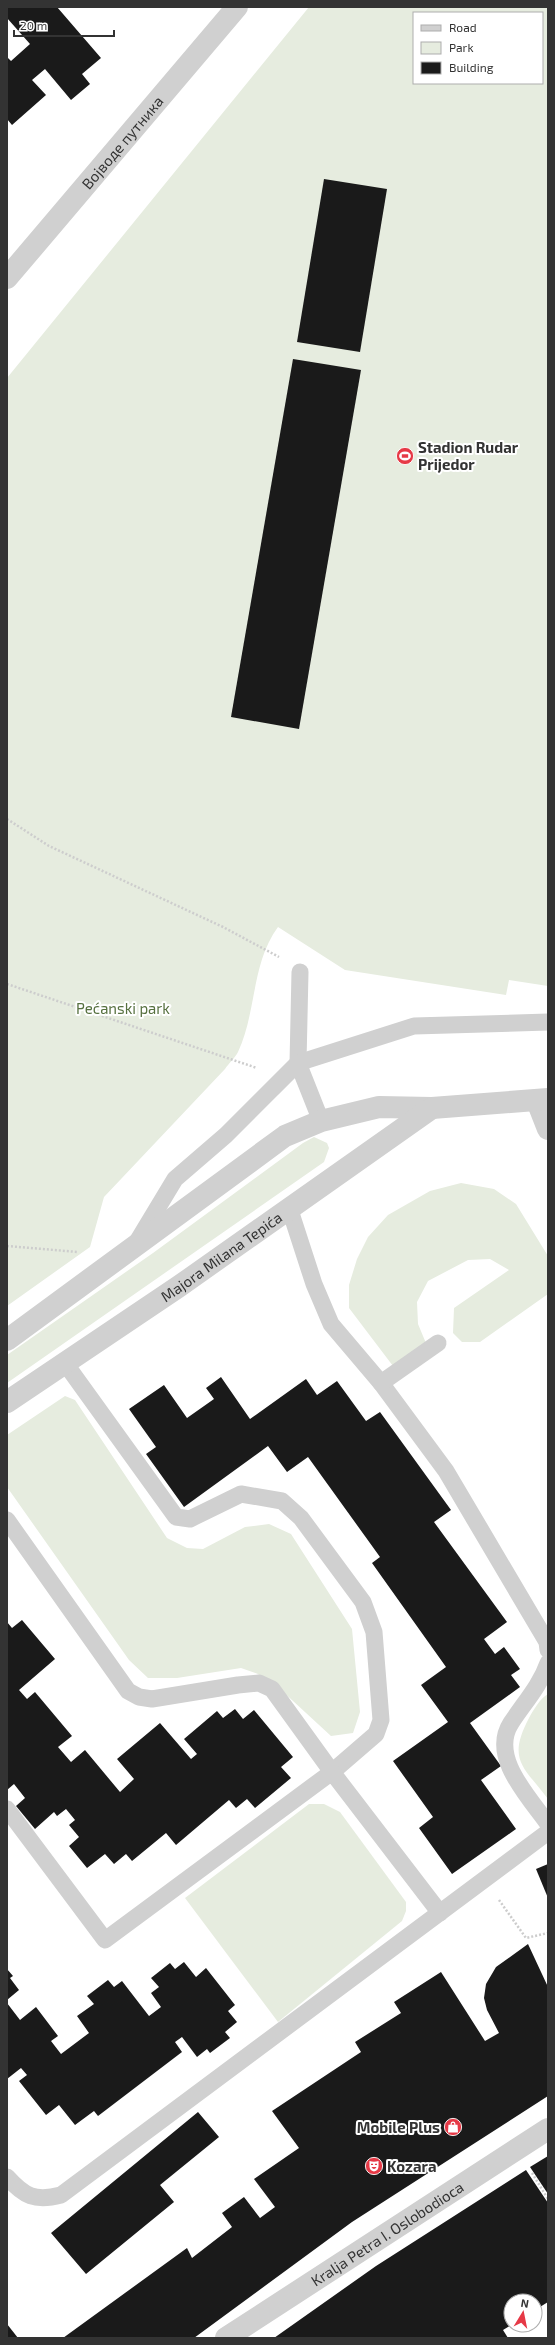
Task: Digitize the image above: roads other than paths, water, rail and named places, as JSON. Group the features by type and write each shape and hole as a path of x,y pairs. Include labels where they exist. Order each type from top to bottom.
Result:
{"street":[{"name":"Војводе путника","path":"7,278 237,7"},
{"path":"7,1340 131,1251 285,1136 321,1121 379,1107 432,1108 542,1100 548,1129"},
{"name":"Majora Milana Tepića","path":"7,1402 178,1287 289,1207 432,1108"},
{"name":"Kralja Petra I. Oslobodioca","path":"226,2338 548,2129"}],"lane":[{"path":"300,972 298,1063 321,1121"},
{"path":"131,1251 175,1179 226,1135 298,1063 414,1026 548,1022"},
{"path":"289,1207 314,1284 331,1324 382,1383 446,1471 546,1642 548,1650"},
{"path":"382,1383 438,1343"},
{"path":"7,1809 105,1940 332,1772 376,1734 381,1720 374,1632 363,1602 301,1518 282,1501 241,1494 190,1519 176,1517 65,1363"},
{"path":"7,1520 128,1691 139,1697 152,1699 238,1685 259,1684 272,1688 332,1772 440,1913"},
{"path":"548,1664 536,1688 510,1725 506,1748 510,1771 548,1824"},
{"path":"7,2177 26,2194 47,2199 61,2195 486,1880 548,1832"}],"place":[{"name":"Stadion Rudar Prijedor","path":"405,456"},
{"name":"Mobile Plus","path":"453,2127"},
{"name":"Kozara","path":"374,2166"}],"park label":[{"name":"Pećanski park","path":"123,1008"}]}
